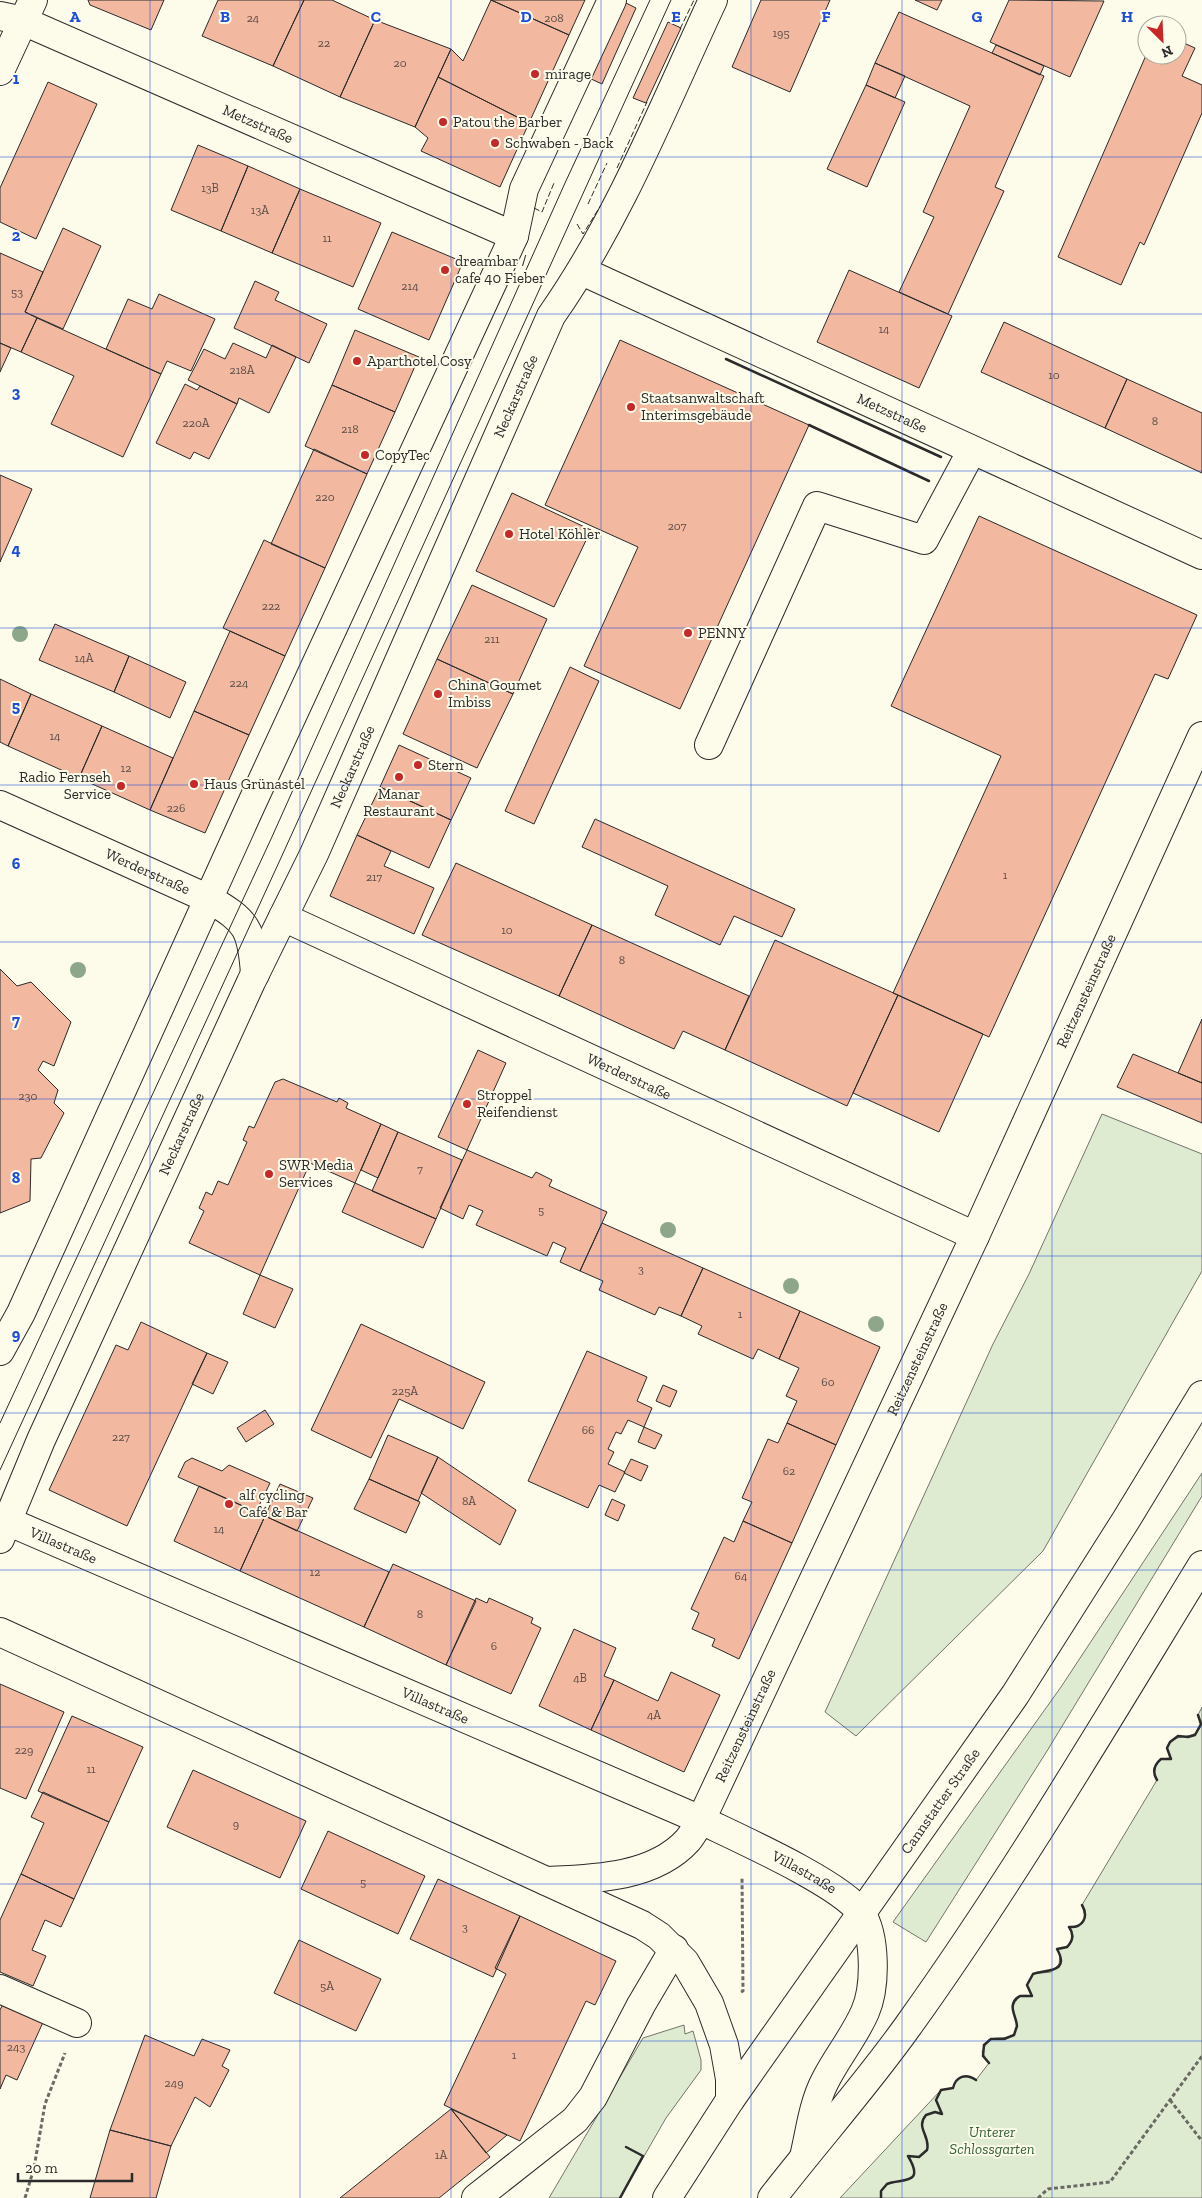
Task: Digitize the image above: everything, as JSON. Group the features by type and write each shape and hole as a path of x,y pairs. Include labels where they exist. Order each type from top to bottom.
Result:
{"street":[{"path":"0,1351 21,1313 208,899 514,236 524,189 612,0"},
{"name":"Neckarstraße","path":"3,1526 255,974 314,854 551,316 582,271 621,197 713,0"},
{"path":"0,71 19,12"},
{"name":"Metzstraße","path":"19,12 514,236"},
{"name":"Metzstraße","path":"582,271 1202,554"},
{"path":"709,744 816,506 924,540 972,450"},
{"name":"Reitzensteinstraße","path":"546,1881 620,1875 646,1866 666,1856 688,1840 701,1820 975,1236 1202,736"},
{"name":"Werderstraße","path":"0,805 208,899 235,914 247,929 253,951 255,974"},
{"name":"Werderstraße","path":"283,917 975,1236"},
{"name":"Cannstatter Straße","path":"667,2198 730,2100 860,1912 1015,1695 1126,1520 1202,1395"},
{"name":"Villastraße","path":"3,1526 701,1820 744,1840 823,1883 860,1912"},
{"path":"772,2198 906,2028 955,1958 1050,1812 1202,1565"},
{"path":"0,1632 642,1925 674,1949 685,1962 709,2003 724,2045 730,2079 730,2100"},
{"path":"804,2157 819,2095 867,2010 873,1950 869,1928 860,1912"},
{"path":"476,2198 568,2125 581,2112 593,2096 640,2004 674,1949"},
{"path":"0,1989 77,2022"}],"path":[{"path":"709,2003 743,1991 744,1840"},
{"path":"25,2198 34,2168 45,2104 77,2022"},
{"path":"1038,2198 1048,2189 1110,2182 1202,2056"},
{"path":"1170,2100 1202,2141"}],"green space":[{"path":"1102,1114 1202,1154 1202,1271 1043,1551 856,1736 825,1712 993,1344 1029,1274"},
{"path":"1202,1473 1202,1496 1047,1751 926,1942 893,1922 1061,1687"},
{"name":"Unterer Schlossgarten","path":"1202,1707 1202,2198 840,2198 941,2090 953,2088 962,2077 976,2080 989,2063 982,2052 988,2040 1014,2035 1017,2026 1013,2010 1014,2000 1023,1995 1032,1996 1027,1985 1033,1974 1051,1972 1059,1964 1060,1955 1057,1949 1066,1948 1070,1944 1073,1936 1069,1927 1078,1926 1083,1921 1085,1914 1082,1905 1157,1780 1154,1769 1161,1759 1170,1758 1167,1748 1171,1742 1180,1737 1195,1734 1201,1724 1198,1715"},
{"path":"684,2025 685,2034 693,2031 701,2060 701,2070 666,2118 620,2198 549,2198 643,2038"}],"building":[{"path":"88,0 164,0 151,30 90,5"},
{"path":"218,0 304,0 273,66 202,36"},
{"path":"304,0 332,0 375,20 340,97 273,66"},
{"path":"491,0 569,35 529,123 438,77 451,49 463,61"},
{"path":"491,0 585,0 569,35"},
{"path":"761,0 830,0 790,92 732,67"},
{"path":"915,0 942,0 937,10"},
{"path":"1009,0 1104,1 1070,77 990,42"},
{"path":"624,2 636,8 602,84 589,78"},
{"path":"899,12 1044,76 995,187 1004,191 948,314 899,292 934,217 923,212 970,106 875,63"},
{"path":"375,20 451,49 415,127 340,97"},
{"path":"668,22 681,28 646,103 633,98"},
{"path":"1187,44 1195,48 1182,76 1202,85 1202,113 1144,245 1140,242 1121,285 1058,257 1142,65 1187,65"},
{"path":"996,45 1044,66 1040,75 992,53"},
{"path":"875,63 905,76 895,98 866,85"},
{"path":"438,77 529,123 500,187 421,151 428,138 415,127"},
{"path":"48,82 97,104 36,239 0,222 0,188"},
{"path":"866,85 905,102 867,187 827,169"},
{"path":"198,145 248,166 221,231 171,210"},
{"path":"248,166 300,189 272,253 221,231"},
{"path":"300,189 381,223 353,287 272,253"},
{"path":"63,228 101,246 63,329 25,312"},
{"path":"392,232 463,262 429,340 358,309"},
{"path":"0,253 43,272 25,312 37,318 21,352 0,343"},
{"path":"849,270 952,316 919,388 817,342"},
{"path":"255,281 279,292 275,300 327,324 309,363 234,328"},
{"path":"159,294 215,319 191,371 167,361 161,374 106,349 128,299 152,309"},
{"path":"37,318 161,374 123,457 51,424 74,376 21,352"},
{"path":"1004,322 1127,379 1105,428 981,372"},
{"path":"355,330 419,357 395,412 332,385"},
{"path":"620,340 809,425 680,709 584,666 638,547 545,505"},
{"path":"0,343 11,348 0,372"},
{"path":"233,343 266,358 272,345 296,357 269,413 239,398 237,404 188,380 204,349 225,359"},
{"path":"1127,379 1202,413 1202,473 1105,428"},
{"path":"185,384 197,390 200,386 237,404 209,459 194,452 190,459 156,443"},
{"path":"332,385 395,412 367,474 305,446"},
{"path":"314,449 367,474 325,568 271,544"},
{"path":"0,475 32,489 0,562"},
{"path":"512,493 591,530 554,607 476,571"},
{"path":"979,516 1197,615 1168,679 1155,674 989,1037 893,993 1001,756 891,706"},
{"path":"264,540 325,568 285,656 223,628"},
{"path":"472,585 547,619 513,694 437,659"},
{"path":"55,624 129,656 114,692 39,660"},
{"path":"230,631 285,656 249,735 194,711"},
{"path":"129,656 186,682 170,718 114,692"},
{"path":"437,659 513,694 477,768 403,734"},
{"path":"570,667 599,681 534,824 505,811"},
{"path":"0,679 31,694 8,746 0,742"},
{"path":"31,694 102,726 79,778 8,746"},
{"name":"Haus Grünastel","path":"194,711 249,735 205,833 150,810"},
{"path":"102,726 173,758 150,810 79,778"},
{"path":"399,745 471,778 451,820 380,787"},
{"path":"380,787 451,820 429,868 357,835"},
{"path":"595,819 795,909 782,937 734,916 720,945 655,915 668,886 582,847"},
{"path":"357,835 391,851 384,866 434,888 414,934 330,896"},
{"path":"456,863 592,925 559,996 422,935"},
{"path":"592,925 749,996 725,1050 683,1031 674,1049 559,996"},
{"path":"775,940 898,995 847,1106 725,1050"},
{"path":"0,969 17,986 31,982 71,1022 54,1066 43,1061 38,1070 58,1090 54,1103 64,1113 41,1158 31,1159 30,1201 0,1213"},
{"path":"898,995 983,1034 939,1132 853,1093"},
{"path":"1202,1019 1202,1083 1178,1073"},
{"path":"478,1050 506,1063 467,1150 438,1137"},
{"path":"1133,1054 1202,1083 1202,1123 1117,1087"},
{"name":"SWR Media Services","path":"283,1079 337,1102 339,1098 348,1103 346,1108 381,1124 355,1183 310,1163 260,1275 189,1243 204,1211 199,1208 206,1192 212,1195 218,1181 228,1185 247,1142 243,1140 249,1126 254,1128 275,1082"},
{"path":"381,1124 398,1132 378,1178 361,1170"},
{"path":"398,1132 462,1160 436,1219 372,1191"},
{"path":"467,1150 532,1178 536,1172 552,1180 549,1186 607,1212 580,1271 560,1262 566,1248 553,1242 547,1256 476,1225 483,1211 469,1205 463,1219 440,1208"},
{"path":"355,1183 436,1219 423,1248 342,1212"},
{"path":"602,1223 703,1268 681,1316 659,1307 655,1315 599,1290 603,1281 580,1271"},
{"path":"703,1268 800,1311 779,1359 758,1349 753,1359 698,1334 702,1326 681,1316"},
{"path":"260,1275 293,1289 275,1328 243,1314"},
{"path":"800,1311 880,1347 836,1445 787,1423 797,1401 786,1396 799,1368 779,1359"},
{"path":"141,1322 207,1353 127,1526 49,1490 116,1345 128,1350"},
{"path":"361,1324 485,1382 463,1429 399,1399 371,1458 311,1430"},
{"path":"587,1351 647,1377 637,1401 652,1408 644,1427 628,1420 621,1434 616,1432 608,1449 614,1452 608,1464 625,1472 615,1492 599,1485 588,1508 528,1481"},
{"path":"207,1353 228,1362 213,1394 192,1384"},
{"path":"663,1385 677,1391 670,1407 656,1401"},
{"path":"265,1410 274,1424 246,1442 237,1428"},
{"path":"787,1423 836,1445 792,1543 743,1521 752,1502 742,1498 768,1439 778,1443"},
{"path":"644,1427 662,1435 655,1449 638,1442"},
{"path":"388,1435 438,1457 418,1501 369,1479"},
{"path":"438,1457 516,1510 500,1545 421,1493"},
{"path":"192,1458 222,1471 229,1465 270,1483 256,1512 178,1477 185,1462"},
{"path":"631,1459 648,1466 641,1481 624,1473"},
{"path":"369,1479 420,1502 406,1533 354,1509"},
{"path":"280,1484 313,1498 297,1531 265,1516"},
{"path":"199,1486 265,1516 240,1571 174,1541"},
{"path":"612,1499 625,1505 618,1521 605,1515"},
{"path":"265,1516 389,1572 364,1627 240,1571"},
{"path":"743,1521 792,1543 739,1659 712,1646 715,1639 692,1629 699,1613 691,1609 724,1537 734,1542"},
{"path":"393,1564 476,1601 446,1665 364,1627"},
{"path":"476,1598 487,1603 489,1598 533,1618 531,1623 541,1628 511,1694 446,1665"},
{"path":"574,1629 616,1648 604,1676 614,1680 591,1730 539,1706"},
{"path":"671,1672 720,1695 684,1772 591,1730 614,1680 658,1701"},
{"path":"0,1684 64,1712 26,1799 0,1788"},
{"path":"72,1716 143,1747 109,1822 38,1791"},
{"path":"193,1770 306,1821 280,1878 167,1827"},
{"path":"43,1792 109,1822 74,1899 21,1874 44,1823 31,1817"},
{"path":"328,1831 425,1876 398,1934 301,1889"},
{"path":"21,1874 74,1899 61,1927 45,1920 32,1950 46,1956 33,1986 0,1972 0,1920"},
{"path":"438,1879 520,1916 493,1977 410,1939"},
{"path":"520,1916 616,1961 595,2005 586,2001 520,2141 444,2105 506,1974 495,1968"},
{"path":"299,1940 381,1979 356,2031 274,1993"},
{"path":"4,2002 44,2020 17,2080 6,2075 0,2089 0,2010"},
{"path":"145,2035 194,2056 202,2039 230,2050 222,2066 229,2070 210,2107 195,2097 171,2146 110,2130"},
{"path":"451,2109 507,2135 486,2153"},
{"path":"451,2109 490,2157 439,2198 340,2198"},
{"path":"110,2130 171,2146 156,2198 90,2198"}],"tram line":[{"path":"0,1423 271,839 565,183 650,0"},
{"path":"0,1470 671,0"}],"fence":[{"path":"680,29 694,0"},
{"path":"617,168 647,102"},
{"path":"588,204 607,163"},
{"path":"534,208 542,212 554,183"},
{"path":"577,224 583,234 601,205"}],"wall":[{"path":"726,359 941,457"},
{"path":"809,425 929,481"},
{"path":"1157,1780 1154,1771 1157,1764 1161,1759 1171,1759 1167,1748 1170,1742 1178,1736 1188,1737 1195,1735 1201,1724 1198,1715"},
{"path":"989,2063 983,2056 984,2045 991,2039 1004,2039 1014,2035 1017,2026 1013,2003 1020,1996 1032,1996 1027,1985 1033,1974 1059,1967 1061,1963 1057,1949 1067,1947 1071,1942 1072,1935 1069,1927 1078,1926 1083,1921 1085,1914 1082,1905"},
{"path":"881,2198 881,2191 887,2184 909,2179 913,2176 913,2166 908,2156 919,2157 927,2150 928,2145 922,2124 926,2115 935,2112 942,2114 936,2100 941,2090 953,2088 956,2081 965,2076 976,2080"},
{"path":"620,2198 643,2156 626,2147"}],"place":[{"name":"mirage","path":"535,74"},
{"name":"Patou the Barber","path":"443,122"},
{"name":"Schwaben - Back","path":"495,143"},
{"name":"dreambar / cafe 40 Fieber","path":"445,270"},
{"name":"Aparthotel Cosy","path":"357,361"},
{"name":"Staatsanwaltschaft Interimsgebäude","path":"631,407"},
{"name":"CopyTec","path":"365,455"},
{"name":"Hotel Köhler","path":"509,534"},
{"name":"PENNY","path":"688,633"},
{"name":"China Goumet Imbiss","path":"438,694"},
{"name":"Stern","path":"418,765"},
{"name":"Manar Restaurant","path":"399,777"},
{"name":"Haus Grünastel","path":"194,784"},
{"name":"Radio Fernseh Service","path":"121,786"},
{"name":"Stroppel Reifendienst","path":"467,1104"},
{"name":"SWR Media Services","path":"269,1174"},
{"name":"alf cycling Café & Bar","path":"229,1504"}]}
